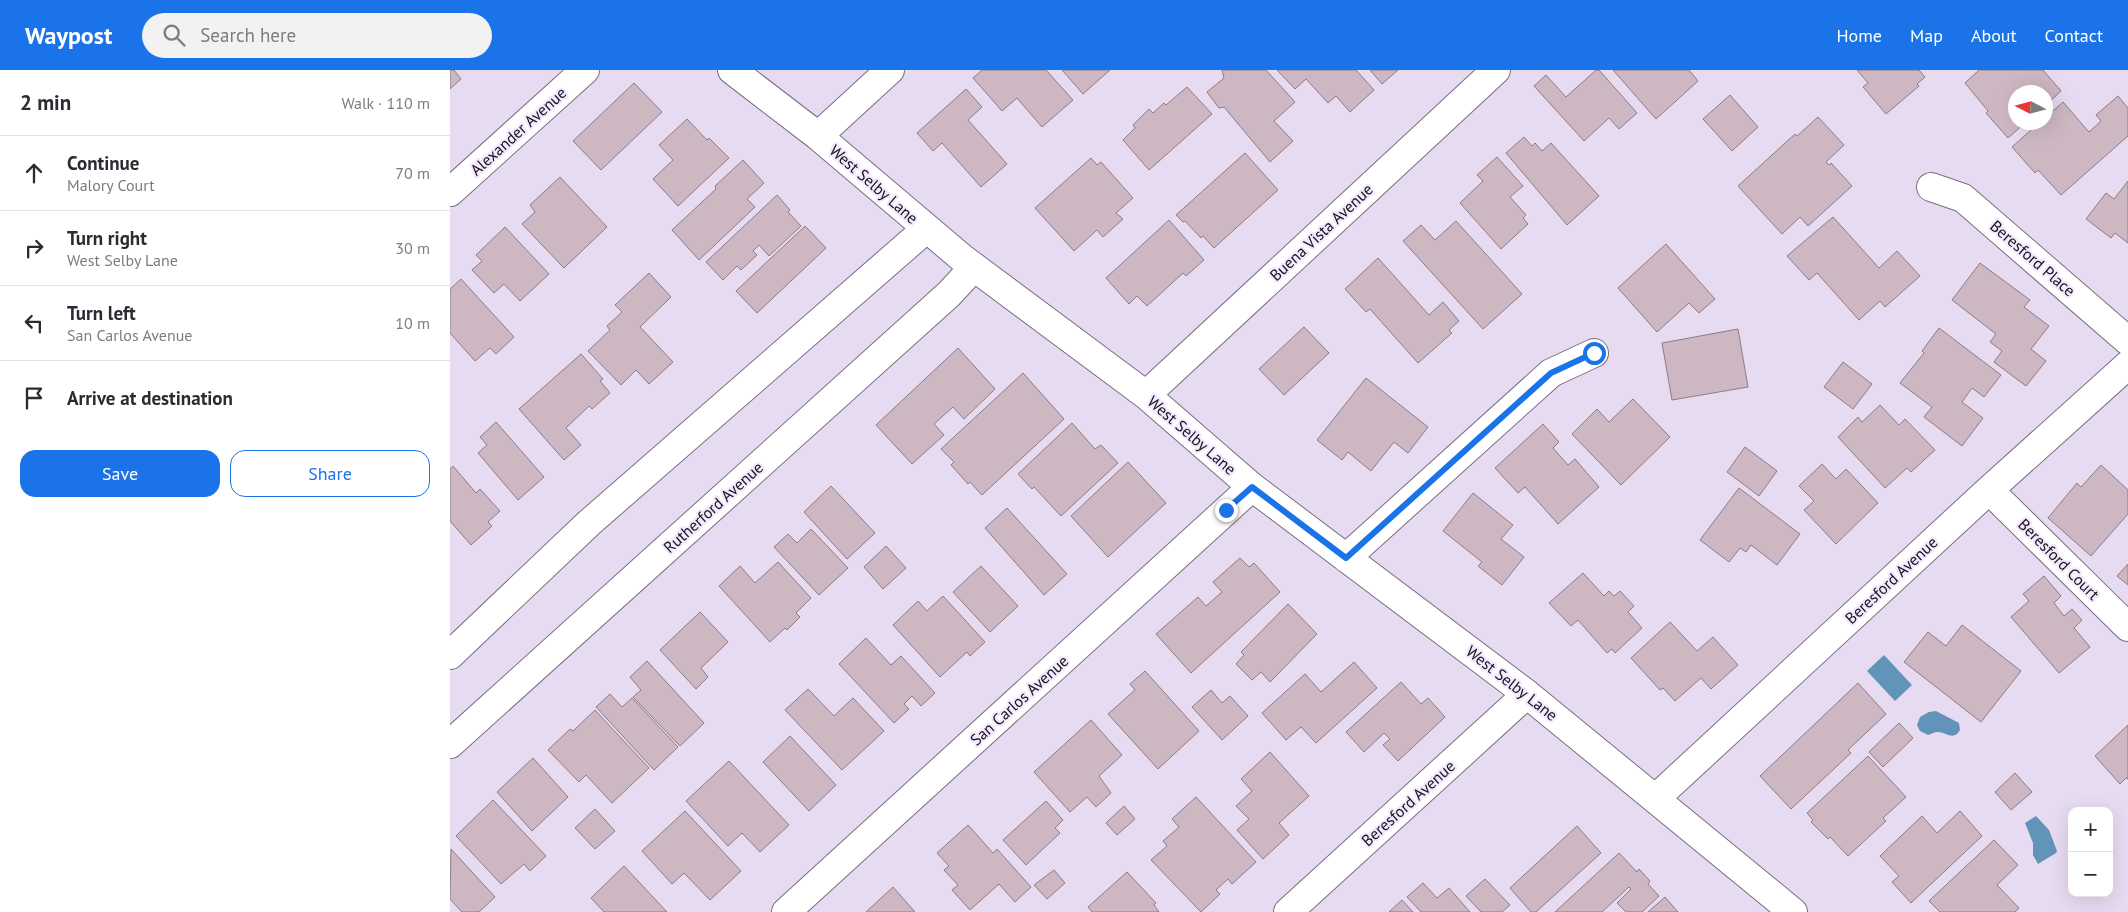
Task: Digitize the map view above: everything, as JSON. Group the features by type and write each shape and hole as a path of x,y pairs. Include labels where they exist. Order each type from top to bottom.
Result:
{"street":[{"name":"Alexander Avenue","path":"450,192 585,70"},
{"name":"West Selby Lane","path":"732,70 818,136 926,229 974,267 1146,394 1252,487 1528,694 1793,912"},
{"path":"818,136 890,70"},
{"name":"Buena Vista Avenue","path":"1146,394 1496,70"},
{"name":"Beresford Place","path":"1931,187 1963,198 2128,340"},
{"path":"450,655 589,523 926,229"},
{"name":"Rutherford Avenue","path":"450,744 949,294 974,267"},
{"path":"1346,558 1551,373 1594,353"},
{"name":"Beresford Avenue","path":"1656,798 1989,490 2128,365"},
{"name":"San Carlos Avenue","path":"786,912 1252,487"},
{"name":"Beresford Court","path":"1989,490 2128,628"},
{"name":"Beresford Avenue","path":"1288,912 1528,694"}],"water":[{"path":"1884,655 1912,685 1895,701 1867,671"},
{"path":"1936,711 1959,723 1960,730 1955,735 1936,732 1928,735 1920,731 1917,725 1920,717 1929,712"},
{"path":"2036,816 2049,830 2057,851 2038,864 2033,855 2033,843 2025,823"}],"building":[{"path":"450,70 454,70 461,79 450,89"},
{"path":"982,70 1046,70 1073,100 1042,127 1017,98 1002,111 973,78"},
{"path":"1062,70 1110,70 1083,94"},
{"path":"1222,70 1266,70 1295,102 1274,121 1293,141 1270,162 1224,107 1219,108 1207,92 1224,78"},
{"path":"1277,70 1356,70 1374,90 1350,112 1336,96 1328,103 1306,79 1295,89"},
{"path":"1370,70 1398,70 1382,84"},
{"path":"1596,70 1599,70 1637,113 1619,129 1609,118 1584,141 1534,86 1546,75 1566,97"},
{"path":"1613,70 1689,70 1698,81 1656,119"},
{"path":"1857,70 1919,70 1925,77 1917,84 1919,86 1886,114 1863,87 1868,83"},
{"path":"1979,70 2043,70 2061,91 2053,98 2053,85 2008,85 2008,130 2017,130 2008,138 1986,113 1988,111 1965,83"},
{"path":"634,83 662,112 601,170 573,141"},
{"path":"1187,87 1212,114 1149,170 1123,140 1135,128 1133,125 1149,109 1153,113 1164,103 1166,105"},
{"path":"966,89 982,107 968,120 1007,164 981,187 942,143 933,151 917,133"},
{"path":"1730,95 1758,127 1732,151 1703,119"},
{"path":"2118,96 2128,108 2128,136 2061,195 2038,170 2035,173 2012,147 2031,130 2053,130 2053,111 2063,102 2089,132 2101,121 2096,115"},
{"path":"1818,117 1844,145 1826,162 1829,165 1831,163 1852,186 1808,226 1800,217 1782,234 1738,186 1795,134 1797,136"},
{"path":"687,119 707,140 709,138 729,158 678,206 653,179 673,160 659,145"},
{"path":"1524,137 1532,146 1535,143 1542,151 1551,143 1599,196 1567,225 1506,153"},
{"path":"1245,153 1278,190 1214,248 1203,236 1201,238 1185,221 1183,222 1176,215"},
{"path":"1497,157 1523,186 1510,197 1526,215 1523,218 1528,224 1501,249 1460,203 1483,181 1477,175"},
{"path":"1091,158 1097,165 1101,162 1133,198 1116,213 1123,219 1103,237 1097,230 1074,251 1035,208"},
{"path":"743,160 764,183 747,199 755,207 699,260 672,230 716,189 715,186"},
{"path":"560,177 607,227 564,268 522,224 535,212 530,205"},
{"path":"2128,181 2128,243 2115,233 2111,238 2086,219 2106,193 2114,199"},
{"path":"777,195 790,210 788,212 801,226 769,256 759,245 753,251 757,255 741,270 737,266 723,280 706,262"},
{"path":"1833,217 1879,268 1897,251 1920,276 1885,307 1880,301 1859,320 1817,273 1809,280 1787,256"},
{"path":"1169,220 1204,260 1186,276 1183,273 1147,306 1137,296 1129,304 1106,278"},
{"path":"1456,221 1522,294 1483,329 1403,241 1421,225 1435,240"},
{"path":"805,226 826,248 757,313 736,291"},
{"path":"505,227 549,274 520,301 504,284 494,293 472,270 482,261 476,255"},
{"path":"1666,244 1715,299 1699,313 1689,303 1657,332 1618,288"},
{"path":"1378,258 1429,315 1443,302 1459,321 1449,330 1452,333 1418,363 1370,309 1366,312 1345,289"},
{"path":"1980,263 2030,300 2024,307 2049,326 2031,349 2046,361 2026,386 1994,362 2002,351 1990,342 1996,334 1952,300"},
{"path":"649,273 671,297 640,327 673,362 649,384 636,370 621,385 588,351 610,330 607,326 622,312 615,305"},
{"path":"461,279 514,337 496,354 490,348 475,361 450,333 450,289"},
{"path":"1304,327 1329,353 1284,395 1259,369"},
{"path":"1939,328 2001,375 1984,397 1972,388 1962,402 1983,418 1962,446 1924,417 1932,407 1900,383 1924,353 1922,351"},
{"path":"1738,329 1748,387 1672,400 1662,343"},
{"path":"958,348 995,389 964,419 953,407 934,424 944,435 912,464 876,425"},
{"path":"581,354 603,379 600,381 610,393 592,409 589,406 566,428 581,445 564,460 519,409"},
{"path":"1843,362 1872,384 1853,409 1824,387"},
{"path":"1023,373 1064,419 982,495 970,482 968,484 951,465 954,462 941,449"},
{"path":"1366,378 1428,427 1408,453 1394,442 1371,471 1348,452 1342,460 1317,440"},
{"path":"1633,399 1670,437 1621,485 1572,434 1597,409 1609,422"},
{"path":"1880,405 1899,425 1905,419 1935,450 1911,472 1907,468 1885,488 1838,437 1858,417 1862,422"},
{"path":"496,422 544,477 518,500 478,453 487,445 480,437"},
{"path":"1072,423 1095,449 1101,445 1118,463 1061,516 1034,487 1032,489 1018,474"},
{"path":"1543,424 1559,442 1553,448 1568,465 1575,459 1599,487 1558,524 1525,487 1518,493 1495,468"},
{"path":"1745,447 1777,471 1759,496 1727,472"},
{"path":"1128,462 1166,503 1108,557 1071,516"},
{"path":"1822,464 1836,479 1846,469 1878,503 1836,544 1804,510 1814,501 1799,486"},
{"path":"2101,465 2128,490 2128,514 2091,556 2048,518 2077,483 2081,487"},
{"path":"453,466 476,493 480,489 500,511 488,522 492,526 471,545 450,521 450,469"},
{"path":"831,486 875,533 847,559 804,512"},
{"path":"1739,488 1800,534 1777,565 1751,545 1746,552 1740,548 1729,562 1700,540"},
{"path":"1473,493 1513,525 1501,539 1524,557 1502,585 1478,566 1482,562 1443,531"},
{"path":"1007,508 1067,574 1044,595 985,528"},
{"path":"811,529 848,568 819,595 774,547 788,534 797,543"},
{"path":"886,546 906,568 883,589 864,567"},
{"path":"1240,558 1249,567 1254,563 1280,592 1191,673 1156,634 1198,597 1206,606 1222,592 1213,582"},
{"path":"778,562 811,598 796,613 800,617 787,630 785,628 770,642 719,586 740,566 755,583"},
{"path":"2128,564 2128,585 2117,576"},
{"path":"981,566 1018,606 990,632 953,592"},
{"path":"1583,573 1604,596 1609,591 1614,596 1620,591 1634,606 1628,612 1642,628 1615,653 1612,649 1607,653 1578,620 1571,626 1549,603"},
{"path":"2044,576 2061,596 2054,603 2064,616 2072,609 2082,620 2074,628 2090,647 2059,673 2011,617 2029,601 2023,594"},
{"path":"943,596 985,642 970,656 967,652 940,677 893,625 918,601 927,611"},
{"path":"1288,604 1317,634 1270,682 1261,672 1252,680 1236,664 1244,655 1241,652"},
{"path":"700,612 728,642 701,668 708,677 696,689 660,650"},
{"path":"1670,622 1697,651 1713,637 1738,665 1711,689 1701,678 1675,701 1663,688 1660,690 1631,658"},
{"path":"1962,625 2021,671 1981,722 1904,662 1928,632 1946,646"},
{"path":"866,638 891,665 901,656 935,693 921,706 912,696 904,704 909,709 894,723 839,664"},
{"path":"647,661 704,723 680,746 633,697 641,690 630,677"},
{"path":"1354,662 1377,688 1316,743 1301,727 1286,740 1262,713 1305,674 1321,692"},
{"path":"1145,671 1199,731 1158,769 1108,714 1135,690 1130,684"},
{"path":"1401,682 1421,704 1428,698 1445,717 1398,761 1383,745 1390,739 1384,733 1364,752 1346,732"},
{"path":"1858,683 1886,714 1848,750 1851,753 1791,809 1760,776"},
{"path":"808,689 834,716 853,698 884,731 842,770 785,710"},
{"path":"1211,690 1222,703 1230,696 1248,716 1222,740 1192,707"},
{"path":"610,694 622,707 632,698 678,747 654,770 596,707"},
{"path":"595,710 649,768 612,803 586,775 579,782 548,750 570,729 573,731"},
{"path":"1091,720 1122,755 1099,776 1111,793 1096,807 1087,797 1070,812 1034,772"},
{"path":"1899,723 1913,738 1883,767 1869,752"},
{"path":"2128,725 2128,779 2126,778 2120,784 2095,756"},
{"path":"790,736 836,785 809,811 763,762"},
{"path":"1270,752 1309,796 1279,823 1289,835 1263,859 1237,830 1249,819 1236,806 1252,791 1241,779"},
{"path":"1868,756 1906,797 1883,818 1886,821 1848,856 1830,837 1828,839 1811,822 1813,820 1807,813"},
{"path":"533,758 568,797 532,831 497,792"},
{"path":"729,761 789,825 760,852 742,833 728,846 686,801"},
{"path":"2015,773 2032,792 2011,810 1995,792"},
{"path":"1196,797 1256,862 1232,884 1228,879 1216,890 1220,894 1201,912 1151,860 1167,846 1163,841 1179,827 1172,819"},
{"path":"493,800 546,856 530,871 524,864 501,884 456,836"},
{"path":"1046,801 1063,820 1055,828 1060,833 1026,865 1003,840"},
{"path":"1124,806 1135,819 1117,835 1106,823"},
{"path":"595,809 615,831 595,849 575,828"},
{"path":"685,811 741,871 710,900 684,873 672,884 642,851"},
{"path":"1960,811 1982,836 1911,903 1892,882 1899,876 1880,856 1922,816 1937,833"},
{"path":"968,825 993,853 997,849 1031,887 1015,902 999,884 970,910 952,890 958,885 944,870 949,866 937,853"},
{"path":"1577,826 1601,853 1536,912 1531,912 1510,888"},
{"path":"1994,840 2018,865 1997,885 2019,908 2015,912 1940,912 1929,901"},
{"path":"451,849 495,897 479,912 462,912 450,899"},
{"path":"1619,853 1637,872 1639,869 1650,881 1648,884 1659,896 1642,912 1626,912 1617,903 1631,889 1629,887 1602,912 1555,912"},
{"path":"624,866 667,912 604,912 591,898"},
{"path":"1054,870 1065,883 1047,899 1034,885"},
{"path":"1127,872 1156,903 1154,905 1159,912 1092,912 1088,907"},
{"path":"1485,879 1510,905 1502,912 1481,912 1466,896"},
{"path":"1423,883 1437,898 1449,888 1470,912 1421,912 1407,897"},
{"path":"893,887 915,912 866,912"},
{"path":"1665,897 1678,912 1648,912"},
{"path":"1402,900 1413,912 1389,912"}],"route":[{"path":"1226,510 1252,487 1346,558 1551,373 1594,353"}]}
